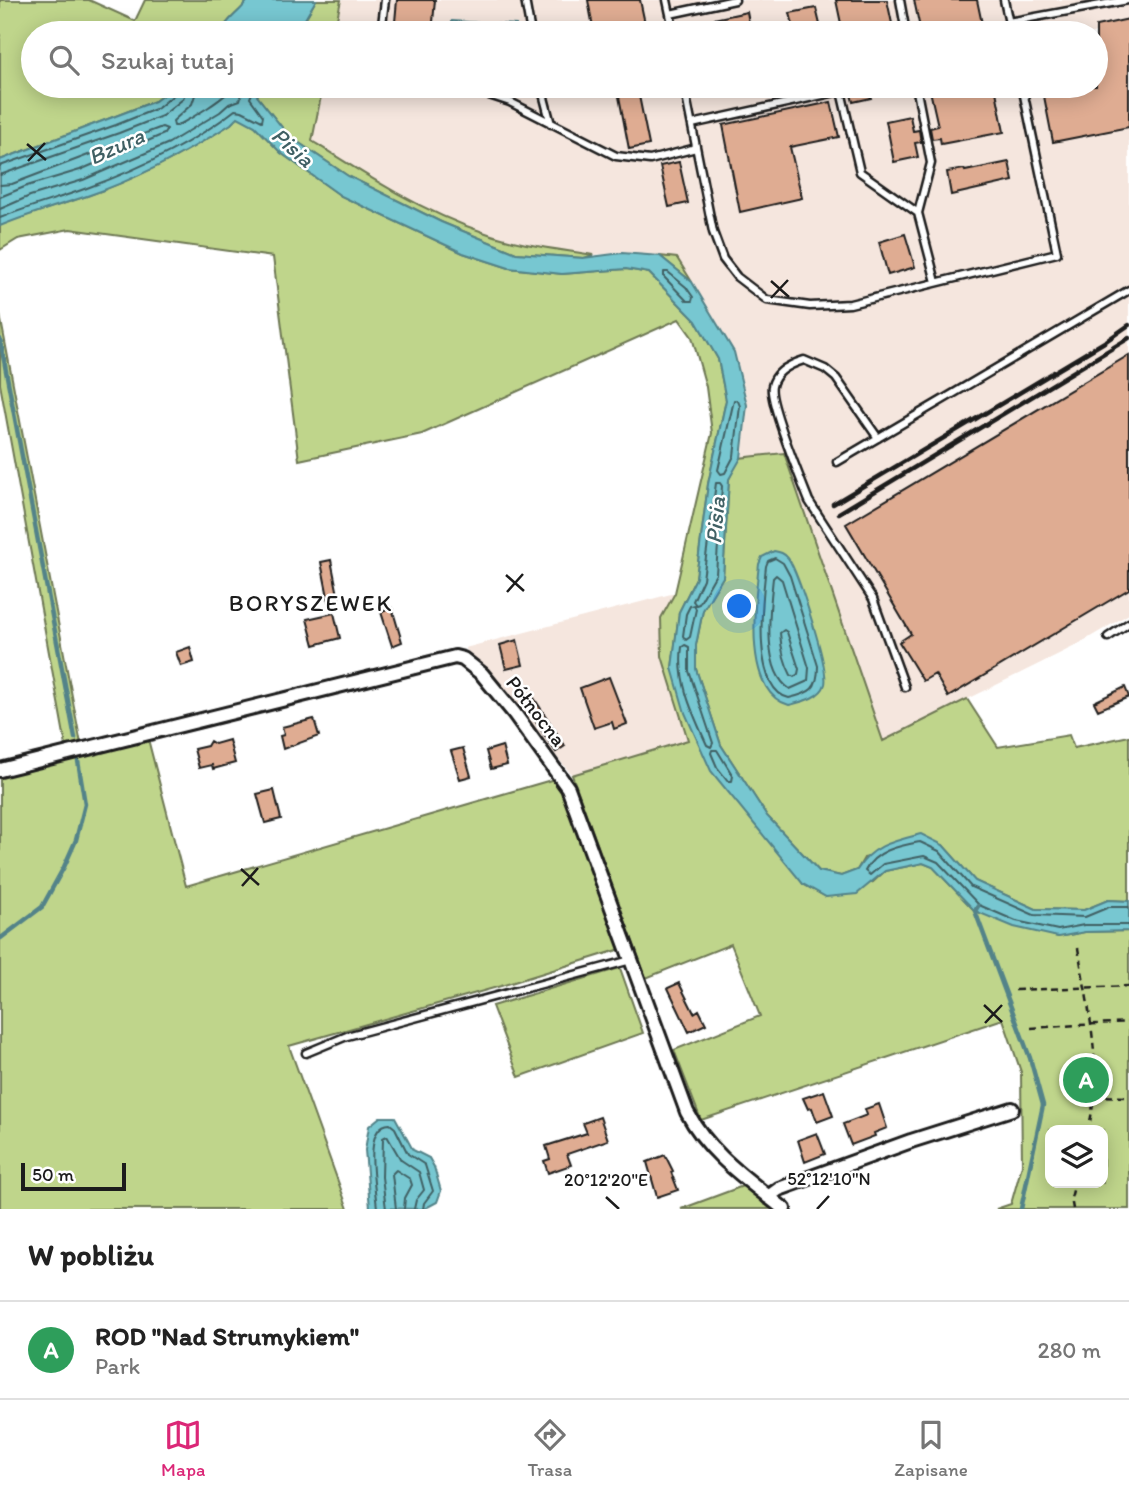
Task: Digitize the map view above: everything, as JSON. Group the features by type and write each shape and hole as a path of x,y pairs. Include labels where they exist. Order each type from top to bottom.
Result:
{"street":[{"name":"Północna","path":"0,770 356,680 455,657 463,659 482,674 514,713 568,788 687,1112 699,1135 784,1209"},
{"path":"768,1196 779,1189 887,1150 1012,1109"}],"lane":[{"path":"382,21 385,0"},
{"path":"525,0 529,21"},
{"path":"667,0 671,21"},
{"path":"670,14 735,0"},
{"path":"900,0 904,21"},
{"path":"1004,0 1008,21"},
{"path":"1013,21 1128,0"},
{"path":"498,98 616,156 650,160 696,148"},
{"path":"544,98 551,124"},
{"path":"687,98 713,232 723,259 737,277 767,300 810,306 850,304 1057,253 1025,98"},
{"path":"692,124 809,98"},
{"path":"843,98 860,172 918,213"},
{"path":"918,98 930,163 918,213 936,282"},
{"path":"836,462 1129,290"},
{"path":"878,438 836,377 825,369 804,360 793,363 777,376 771,388 773,397 802,484 816,511 873,599 905,687"},
{"path":"1108,636 1129,624"},
{"path":"306,1053 347,1036 631,960"}],"path":[{"path":"1078,948 1095,1052 1094,1096 1089,1125"},
{"path":"1015,990 1129,986"},
{"path":"1031,1028 1129,1022"},
{"path":"1094,1096 1129,1097"},
{"path":"1073,1209 1071,1198 1074,1188"}],"shaded area":[{"path":"341,0 1129,0 1129,614 1075,646 883,741 784,453 741,458 747,405 734,352 622,253 593,255 531,245 485,233 442,216 387,189 312,141 321,98 1108,98 1108,21 337,21"},
{"path":"675,593 661,618 662,656 688,740 572,775 465,648"}],"green space":[{"path":"0,0 89,0 135,21 21,21 21,98 159,98 0,160"},
{"path":"145,0 248,0 229,21 135,21"},
{"path":"316,0 341,0 337,21 304,21"},
{"path":"259,98 321,98 312,141 374,180 438,214 510,240 593,255 584,258 516,253 441,222 348,176 289,136"},
{"path":"238,116 255,126 281,153 341,196 463,253 509,268 562,274 626,269 649,273 696,321 718,359 726,400 708,484 696,578 679,612 672,668 803,884 826,897 873,882 885,871 923,863 933,867 975,911 1058,937 1085,932 1129,931 1129,1209 996,1209 1011,1204 1022,1165 1021,1072 1003,1019 701,1120 674,1050 760,1016 731,944 646,978 572,775 688,740 662,656 661,618 675,593 712,433 706,387 692,337 679,319 422,434 299,460 273,257 70,229 18,239 0,250 0,225 124,182 179,155 231,124"},
{"path":"660,256 677,258 692,282"},
{"path":"0,315 81,744 66,746 0,384"},
{"path":"784,453 883,741 967,699 998,747 1069,735 1074,748 1129,736 1129,901 1108,900 1084,910 1036,909 975,881 943,845 864,858 857,870 841,876 819,871 767,816 721,745 696,669 696,645 703,610 723,577 729,479 739,458"},
{"path":"148,739 186,886 558,778 621,949 289,1046 348,1209 0,1209 0,777"},
{"path":"620,968 643,1033 519,1077 492,1006"},
{"path":"743,1186 771,1209 681,1209"}],"water":[{"path":"248,0 316,0 304,21 229,21"},
{"path":"159,98 259,98 289,136 348,176 441,222 516,253 583,258 622,253 660,256 692,282 734,352 747,405 741,458 729,479 723,577 703,610 696,645 696,669 721,745 767,816 819,871 841,876 857,870 870,855 884,845 921,834 943,845 975,881 1036,909 1084,910 1108,900 1129,901 1129,931 1085,932 1058,937 1014,927 975,911 933,867 923,863 885,871 857,894 826,897 803,884 711,771 685,713 672,668 679,612 696,578 708,484 726,400 718,359 696,321 649,273 626,269 562,274 509,268 463,253 341,196 281,153 255,126 238,117 197,145 143,173 106,189 0,226 0,160"},
{"path":"774,551 788,558 799,581 812,620 825,675 825,684 819,693 810,699 789,705 774,697 764,683 755,643 755,599 759,564 762,557"},
{"path":"380,1117 395,1117 413,1150 429,1158 441,1191 437,1202 424,1209 370,1208 365,1150 369,1126"}],"building":[{"path":"397,0 435,0 433,21 395,21"},
{"path":"588,0 640,0 644,21 592,21"},
{"path":"836,0 887,0 891,21 840,21"},
{"path":"914,0 977,0 981,21 918,21"},
{"path":"816,8 819,21 792,21 790,13"},
{"path":"747,12 749,21 709,21"},
{"path":"1129,19 1129,127 1053,142 1044,98 1108,98 1108,23"},
{"path":"619,98 639,98 649,145 629,149"},
{"path":"852,98 871,98 853,102"},
{"path":"932,98 997,98 1004,132 941,144 940,138 932,139 930,128 938,126"},
{"path":"831,102 839,137 790,147 802,198 740,212 723,125"},
{"path":"910,116 913,131 919,130 921,142 915,143 918,157 894,162 886,121"},
{"path":"679,162 688,203 669,207 660,166"},
{"path":"1009,162 1013,181 951,195 947,172"},
{"path":"905,234 915,267 888,275 879,242"},
{"path":"1129,355 1129,589 948,697 935,674 923,681 899,642 911,634 846,524"},
{"path":"331,560 339,600 329,602 321,562"},
{"path":"392,608 402,642 392,646 381,612"},
{"path":"334,613 340,638 314,645 307,619"},
{"path":"517,640 523,665 506,669 500,645"},
{"path":"190,647 194,662 181,666 176,652"},
{"path":"609,677 627,724 614,729 612,722 594,728 580,688"},
{"path":"1125,687 1129,697 1098,710 1094,702"},
{"path":"532,695 565,746 556,752 522,701"},
{"path":"314,719 319,736 283,749 280,736 284,735 282,727"},
{"path":"229,740 235,763 213,769 212,765 199,768 194,749 207,746 210,741 215,744"},
{"path":"502,746 507,765 491,769 486,751"},
{"path":"463,748 471,776 460,779 451,751"},
{"path":"274,790 281,819 265,823 257,794"},
{"path":"679,983 694,1013 699,1010 706,1024 689,1032 668,988"},
{"path":"824,1091 833,1116 817,1122 812,1108 808,1109 803,1098"},
{"path":"879,1104 887,1128 874,1133 875,1136 851,1145 843,1124 867,1115 865,1109"},
{"path":"600,1117 608,1140 567,1154 571,1165 548,1173 544,1161 550,1159 546,1146 587,1133 583,1123"},
{"path":"817,1133 825,1154 805,1162 798,1140"},
{"path":"665,1155 678,1190 657,1197 647,1162"}],"waterway":[{"path":"0,339 75,738"},
{"path":"1,938 42,907 76,840 85,804 78,761"},
{"path":"978,906 975,911 1030,1058 1043,1105 1021,1209"}],"railway":[{"path":"833,504 1129,325"},
{"path":"839,513 1129,338"}],"place":[{"name":"ROD \"Nad Strumykiem\"","path":"1086,1080"}],"district":[{"name":"BORYSZEWEK","path":"311,603"}],"water label":[{"name":"Bzura","path":"116,146"},
{"name":"Pisia","path":"293,147"},
{"name":"Pisia","path":"715,520"}]}
